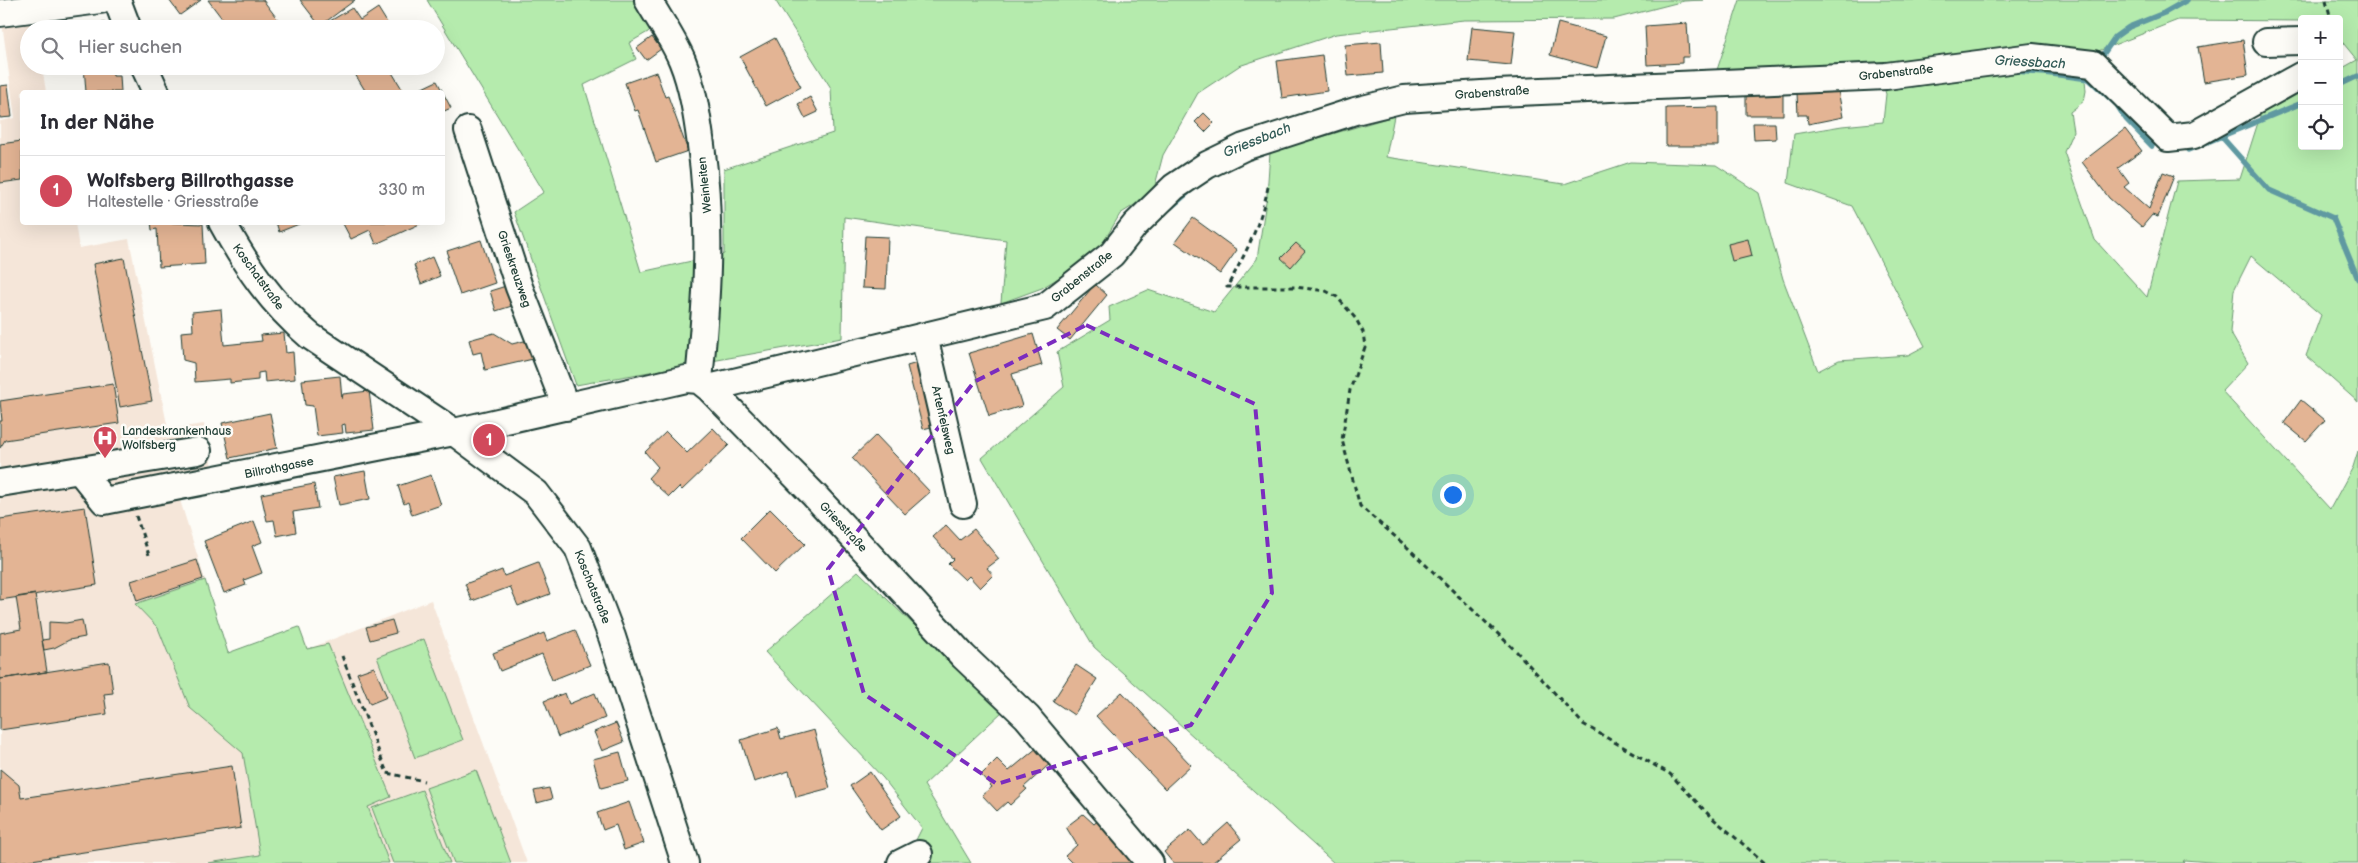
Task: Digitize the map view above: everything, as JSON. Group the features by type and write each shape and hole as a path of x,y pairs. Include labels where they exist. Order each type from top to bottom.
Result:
{"street":[{"path":"0,13 100,0"},
{"path":"117,0 125,20"},
{"name":"Weinleiten","path":"648,0 681,58 696,106 708,213 708,286 704,384"},
{"path":"2266,42 2298,41"},
{"name":"Grabenstraße","path":"704,384 924,336 1045,307 1112,254 1135,225 1174,187 1207,165 1236,150 1355,111 1404,99 1506,92 1886,76 2032,57 2093,64 2168,138 2194,135 2298,77"},
{"path":"148,75 155,90"},
{"name":"Grieskreuzweg","path":"468,130 519,287 566,407"},
{"name":"Koschatstraße","path":"224,225 241,257 271,298 289,318 310,336 454,432 536,493 578,548 612,637 685,863"},
{"name":"Artenfelsweg","path":"924,336 963,504"},
{"path":"454,432 686,379 704,384"},
{"name":"Griesstraße","path":"704,384 814,496 963,656 1027,718 1150,863"},
{"name":"Billrothgasse","path":"80,471 104,501 454,432"},
{"path":"0,483 198,451"}],"path":[{"path":"2326,0 2330,15"},
{"path":"1268,187 1264,207 1250,246 1227,287 1295,287 1326,291 1337,297 1356,319 1363,332 1365,347 1350,390 1342,440 1360,506 1406,546 1510,646 1583,724 1670,774 1709,816 1765,863"},
{"path":"129,496 150,558"},
{"path":"342,656 387,773 424,781"}],"highlighted area":[{"path":"1086,325 1255,404 1272,593 1191,725 997,784 864,694 828,569 974,382"}],"shaded area":[{"name":"Landeskrankenhaus Wolfsberg","path":"20,20 20,75 43,75 46,90 20,90 20,225 75,225 79,248 129,239 168,429 204,424 216,489 179,497 228,653 299,627 308,649 431,600 527,863 0,863 0,121 15,118 2,23"}],"green space":[{"path":"427,0 633,0 653,29 629,43 636,59 584,85 641,272 724,254 724,169 833,133 831,88 775,0 1703,0 1684,1 1614,19 1464,20 1336,34 1239,66 1198,93 1163,155 1153,193 1120,214 1096,255 1042,288 1001,303 1006,240 844,217 842,338 576,385 514,212 544,192 445,30 445,20 439,20"},
{"path":"1740,0 2358,0 2358,402 2306,356 2321,315 2251,256 2234,290 2230,332 2248,363 2222,391 2330,509 2353,467 2358,451 2358,863 2223,863 2184,860 2183,863 1334,863 1094,647 982,458 1064,387 1057,352 1110,320 1109,307 1148,290 1214,312 1257,259 1267,195 1270,152 1394,116 1386,157 1564,184 1631,162 1716,165 1759,193 1783,279 1818,371 1839,360 1908,355 1925,346 1852,206 1788,183 1794,134 1842,126 1883,122 1886,94 1879,73 1716,73","holes":["2298,15 2343,15 2343,43 2357,60 2343,68 2343,150 2298,150 2298,91 2262,110 2240,179 2177,181 2147,297 2095,240 2064,152 2073,131 2070,112 2084,101 2086,91 2083,57 2178,20 2298,21"]},
{"path":"858,571 1003,711 924,785 971,863 916,863 924,859 915,842 922,828 883,778 765,652"},
{"path":"205,580 228,653 299,627 307,649 328,644 391,797 368,807 389,863 208,863 260,855 243,753 190,708 158,628 135,604"},
{"path":"424,639 463,740 415,758 377,657"},
{"path":"476,770 511,863 454,863 426,788"},
{"path":"422,790 450,863 393,863 372,808"}],"building":[{"path":"169,0 201,0 180,15"},
{"path":"208,0 263,0 278,20 223,20"},
{"path":"300,0 355,0 328,20 315,20"},
{"path":"352,8 360,20 332,20"},
{"path":"378,8 385,20 360,20"},
{"path":"1558,23 1606,36 1597,68 1550,55"},
{"path":"1687,23 1689,57 1682,57 1682,63 1647,65 1645,26"},
{"path":"1472,27 1515,31 1511,65 1468,61"},
{"path":"652,37 661,49 646,60 637,48"},
{"path":"775,38 801,87 766,106 740,57"},
{"path":"2243,40 2248,75 2204,82 2198,47"},
{"path":"1381,42 1383,73 1348,76 1345,45"},
{"path":"1322,55 1327,91 1282,98 1277,61"},
{"path":"656,72 665,97 668,96 688,151 656,162 638,110 635,111 625,83"},
{"path":"85,75 120,76 121,90 86,90"},
{"path":"356,75 394,75 403,90 365,90"},
{"path":"437,81 442,90 418,90"},
{"path":"8,85 12,117 0,118 0,86"},
{"path":"1838,90 1843,117 1808,124 1807,115 1798,115 1797,93"},
{"path":"1746,92 1783,92 1783,115 1746,115"},
{"path":"445,96 451,108 445,111"},
{"path":"810,97 818,112 805,118 798,104"},
{"path":"1718,107 1718,146 1666,146 1666,108"},
{"path":"1204,113 1214,123 1205,132 1195,122"},
{"path":"1753,123 1775,123 1776,139 1754,140"},
{"path":"2125,129 2142,151 2118,168 2129,183 2124,187 2149,209 2163,172 2174,176 2158,217 2152,215 2142,227 2109,198 2082,162"},
{"path":"20,141 20,180 0,183 0,144"},
{"path":"1193,218 1237,250 1220,274 1175,242"},
{"path":"151,225 203,225 205,264 159,267 157,229 152,230"},
{"path":"277,225 296,225 279,232"},
{"path":"344,225 417,225 376,244 370,230 351,239"},
{"path":"865,236 888,237 886,289 862,288"},
{"path":"1748,239 1752,256 1732,261 1728,244"},
{"path":"481,240 495,283 460,295 447,257 449,256 447,251"},
{"path":"1296,243 1305,251 1291,267 1281,258"},
{"path":"432,257 440,276 421,284 414,265"},
{"path":"124,258 152,401 120,407 93,264"},
{"path":"1095,284 1107,295 1070,340 1057,330"},
{"path":"509,285 515,305 496,311 490,291"},
{"path":"221,309 224,345 262,341 261,335 284,333 286,353 293,352 295,379 265,382 264,372 258,373 258,380 230,383 230,379 195,382 194,363 183,360 181,332 193,331 192,312"},
{"path":"494,333 512,344 528,340 533,359 485,370 481,352 473,354 469,340"},
{"path":"1033,334 1042,365 1012,374 1022,406 989,416 969,353"},
{"path":"924,361 939,425 923,429 907,366"},
{"path":"340,376 342,399 343,394 369,391 374,430 346,433 345,424 342,425 343,433 317,436 313,406 305,405 302,380"},
{"path":"113,384 119,423 5,440 0,448 0,421 2,421 0,401"},
{"path":"2301,400 2325,420 2306,441 2284,423"},
{"path":"270,413 277,448 230,458 222,423"},
{"path":"713,428 729,445 682,490 679,487 669,497 648,478 658,467 645,452 666,432 687,453"},
{"path":"876,435 930,492 905,514 852,458"},
{"path":"365,471 370,499 339,505 333,477"},
{"path":"431,475 441,505 412,515 408,502 404,504 398,486"},
{"path":"314,484 318,508 293,512 296,532 277,536 274,520 267,521 261,494"},
{"path":"85,507 97,585 0,600 0,519"},
{"path":"770,509 805,544 775,573 741,538"},
{"path":"254,521 262,542 252,546 262,573 244,580 246,585 224,593 204,541"},
{"path":"946,525 960,540 974,529 999,559 987,568 993,575 980,588 969,576 965,580 948,564 953,559 933,537"},
{"path":"197,560 203,579 137,601 131,581"},
{"path":"538,563 550,594 518,606 510,587 472,601 465,584 502,570 504,576"},
{"path":"35,594 47,672 0,679 0,633 21,629 16,597"},
{"path":"82,620 85,637 69,640 54,648 44,650 42,640 49,639 49,622 66,623"},
{"path":"392,620 396,633 370,640 366,627"},
{"path":"575,630 590,665 552,680 542,654 500,671 493,653 544,633 547,641"},
{"path":"109,662 113,693 104,694 107,714 0,730 0,679"},
{"path":"1076,665 1097,679 1074,715 1053,701"},
{"path":"374,667 387,697 370,704 357,673"},
{"path":"1122,692 1191,765 1165,789 1096,716"},
{"path":"565,693 569,704 595,693 605,718 558,737 544,701"},
{"path":"616,723 624,742 602,751 594,732"},
{"path":"778,728 781,739 814,730 830,788 796,797 789,771 754,782 741,740"},
{"path":"1038,747 1052,762 1024,787 1027,789 1010,805 1007,802 997,811 982,795 992,787 981,775 997,759 1009,771"},
{"path":"620,752 628,781 601,788 593,759"},
{"path":"232,766 241,828 12,863 0,863 0,769 19,785 21,798"},
{"path":"870,772 901,816 881,830 850,786"},
{"path":"549,788 552,799 537,803 534,791"},
{"path":"629,802 644,843 624,850 616,825 603,830 597,813"},
{"path":"1083,814 1094,824 1102,817 1125,844 1119,849 1131,860 1129,863 1072,863 1065,856 1077,845 1066,827"},
{"path":"1228,823 1241,839 1212,863 1173,863 1164,852 1190,830 1203,845"}],"waterway":[{"path":"2100,59 2115,37 2129,27 2164,13 2187,0"},
{"name":"Griessbach","path":"2014,71 2089,79 2117,105 2126,119 2152,146"},
{"name":"Griessbach","path":"2343,83 2358,76"},
{"name":"Griessbach","path":"1891,87 1924,83"},
{"name":"Griessbach","path":"2188,150 2298,105"},
{"path":"2221,136 2269,190 2333,218 2358,279"},
{"name":"Griessbach","path":"1170,208 1190,191"}],"place":[{"name":"Wolfsberg Billrothgasse","path":"489,440"},
{"name":"Landeskrankenhaus Wolfsberg","path":"105,459"}]}
